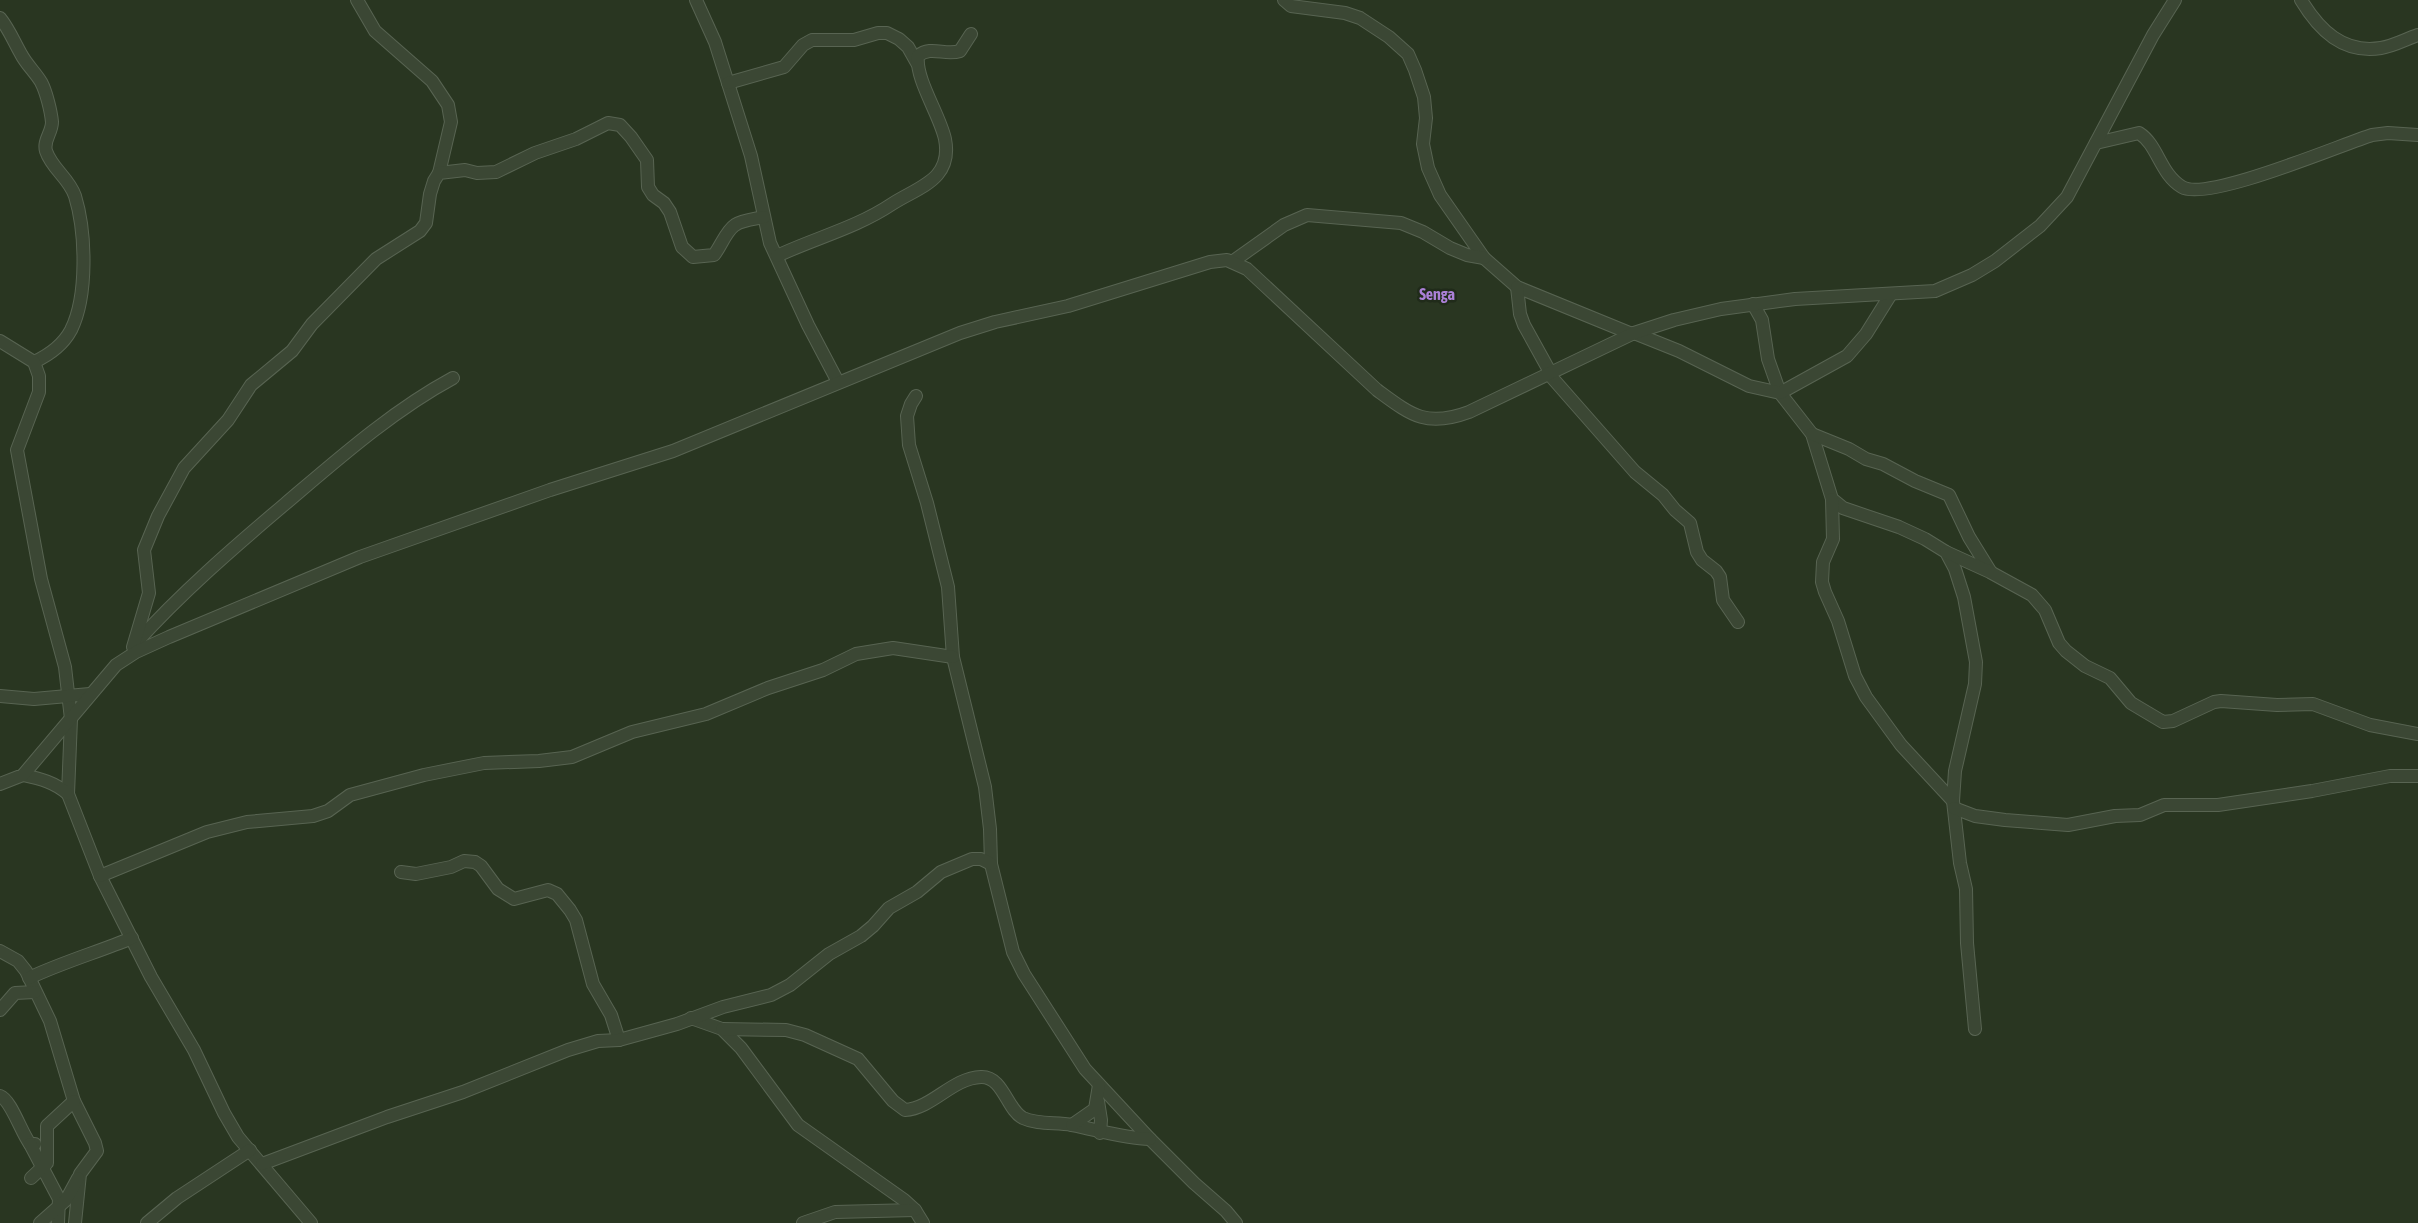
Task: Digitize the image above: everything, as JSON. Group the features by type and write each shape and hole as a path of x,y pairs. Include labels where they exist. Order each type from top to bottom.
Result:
{"street":[{"path":"133,647 137,628 144,614 149,593 144,550 158,516 184,468 222,428 251,385 292,351 312,324 376,259 420,231 426,223 430,194 439,173 451,122 448,105 432,80 375,31 357,0"},
{"path":"696,0 715,42 751,156 770,243 838,382"},
{"path":"1284,0 1291,6 1345,13 1360,18 1389,37 1408,54 1424,97 1426,118 1423,144 1428,168 1440,195 1484,258 1517,287 1678,351 1749,386 1780,393 1846,356 1866,334 1891,294"},
{"path":"0,784 23,775 116,665 136,652 169,637 360,557 516,501 673,451 960,333 995,322 1068,306 1210,262 1232,262 1246,269 1376,390 1398,406 1430,420 1459,416 1633,334 1674,320 1753,304 1832,296 1935,291 1972,275 2010,250 2040,226 2067,196 2153,35 2175,0"},
{"path":"2301,0 2319,27 2331,37 2353,47 2368,49 2383,47 2418,34"},
{"path":"0,18 25,61 43,86 52,120 45,144 46,151 52,163 73,191 80,225 83,282 77,312 70,330 60,344 51,353 34,362"},
{"path":"728,83 784,67 803,45 812,40 854,40 878,32 887,33 899,39 908,47 917,63 945,139 946,161 937,176 929,184 884,211 850,227 777,256"},
{"path":"917,63 918,56 927,51 950,53 960,51 971,34"},
{"path":"439,173 465,170 477,173 496,172 535,153 562,145 611,123 620,125 641,150 647,160 648,187 653,195 664,203 670,212 682,247 693,257 714,255 724,243 728,232 736,224 764,217"},
{"path":"2096,142 2140,133 2149,143 2171,178 2183,188 2202,190 2247,179 2372,135 2388,133 2418,135"},
{"path":"1232,262 1284,225 1307,215 1401,223 1423,232 1450,248 1467,255 1484,258"},
{"path":"1517,287 1520,314 1524,325 1549,373 1635,472 1663,495 1690,523 1697,552 1702,560 1716,571 1720,577 1723,600 1738,622"},
{"path":"1753,304 1762,320 1768,359 1780,393 1812,434 1832,499 1834,539 1823,562 1822,582 1824,592 1838,621 1855,676 1866,697 1901,745 1954,805 1989,818 2068,825 2115,816 2140,814 2164,805 2218,805 2303,793 2390,776 2418,776"},
{"path":"0,341 34,362 39,376 38,392 17,450 41,579 64,667 71,719 68,794 100,876 166,1004 194,1050 224,1113 238,1137 311,1223"},
{"path":"126,659 133,647 214,565 329,467 422,396 453,378"},
{"path":"916,396 907,416 909,445 928,503 948,587 953,657 985,787 990,829 990,864 1013,952 1024,974 1063,1037 1099,1085 1150,1139 1194,1183 1226,1211 1236,1223"},
{"path":"1812,434 1949,495 1968,538 1990,572"},
{"path":"1832,499 1843,508 1899,527 1926,539 1946,552 1990,572 2032,595 2040,603 2059,643 2077,661 2110,678 2131,703 2163,722 2173,721 2214,702 2221,701 2277,705 2313,704 2350,719 2378,727 2418,734"},
{"path":"1946,552 1955,569 1964,597 1976,662 1975,684 1955,770 1954,805 1960,863 1966,890 1967,943 1975,1029"},
{"path":"100,876 207,832 248,822 313,816 328,811 350,795 424,775 484,763 539,762 572,756 632,732 706,714 768,688 823,670 856,654 893,648 953,657"},
{"path":"0,696 34,699 68,698 90,694"},
{"path":"23,775 58,785 68,794"},
{"path":"262,1164 387,1117 471,1089 568,1050 598,1042 619,1040 723,1006 781,991 818,961 860,936 873,926 888,908 917,892 941,872 972,859 981,859 990,864"},
{"path":"402,872 416,874 451,867 464,861 475,862 481,866 498,889 514,899 548,890 557,894 576,920 593,984 611,1014 619,1040"},
{"path":"30,978 75,958 101,951 132,938"},
{"path":"0,951 23,965 30,978 50,1021 74,1101 95,1143 96,1151 70,1193 60,1206 40,1223"},
{"path":"0,1010 15,993 35,992"},
{"path":"691,1018 722,1029 786,1030 805,1035 858,1059 893,1100 905,1110 925,1106 948,1090 969,1080 982,1077 993,1082 1001,1090 1020,1117 1032,1121 1072,1125 1100,1132 1150,1139"},
{"path":"722,1029 755,1065 798,1125 904,1200 915,1210 923,1223"},
{"path":"1099,1085 1100,1132"},
{"path":"0,1096 7,1100 59,1199 58,1223"},
{"path":"31,1178 47,1163 47,1126 74,1101"},
{"path":"1072,1125 1091,1114 1098,1101"},
{"path":"30,1144 32,1145 47,1139"},
{"path":"147,1223 177,1198 250,1150"},
{"path":"75,1223 80,1174"},
{"path":"803,1223 835,1212 915,1210"}],"district":[{"name":"Senga","path":"1437,294"}]}
